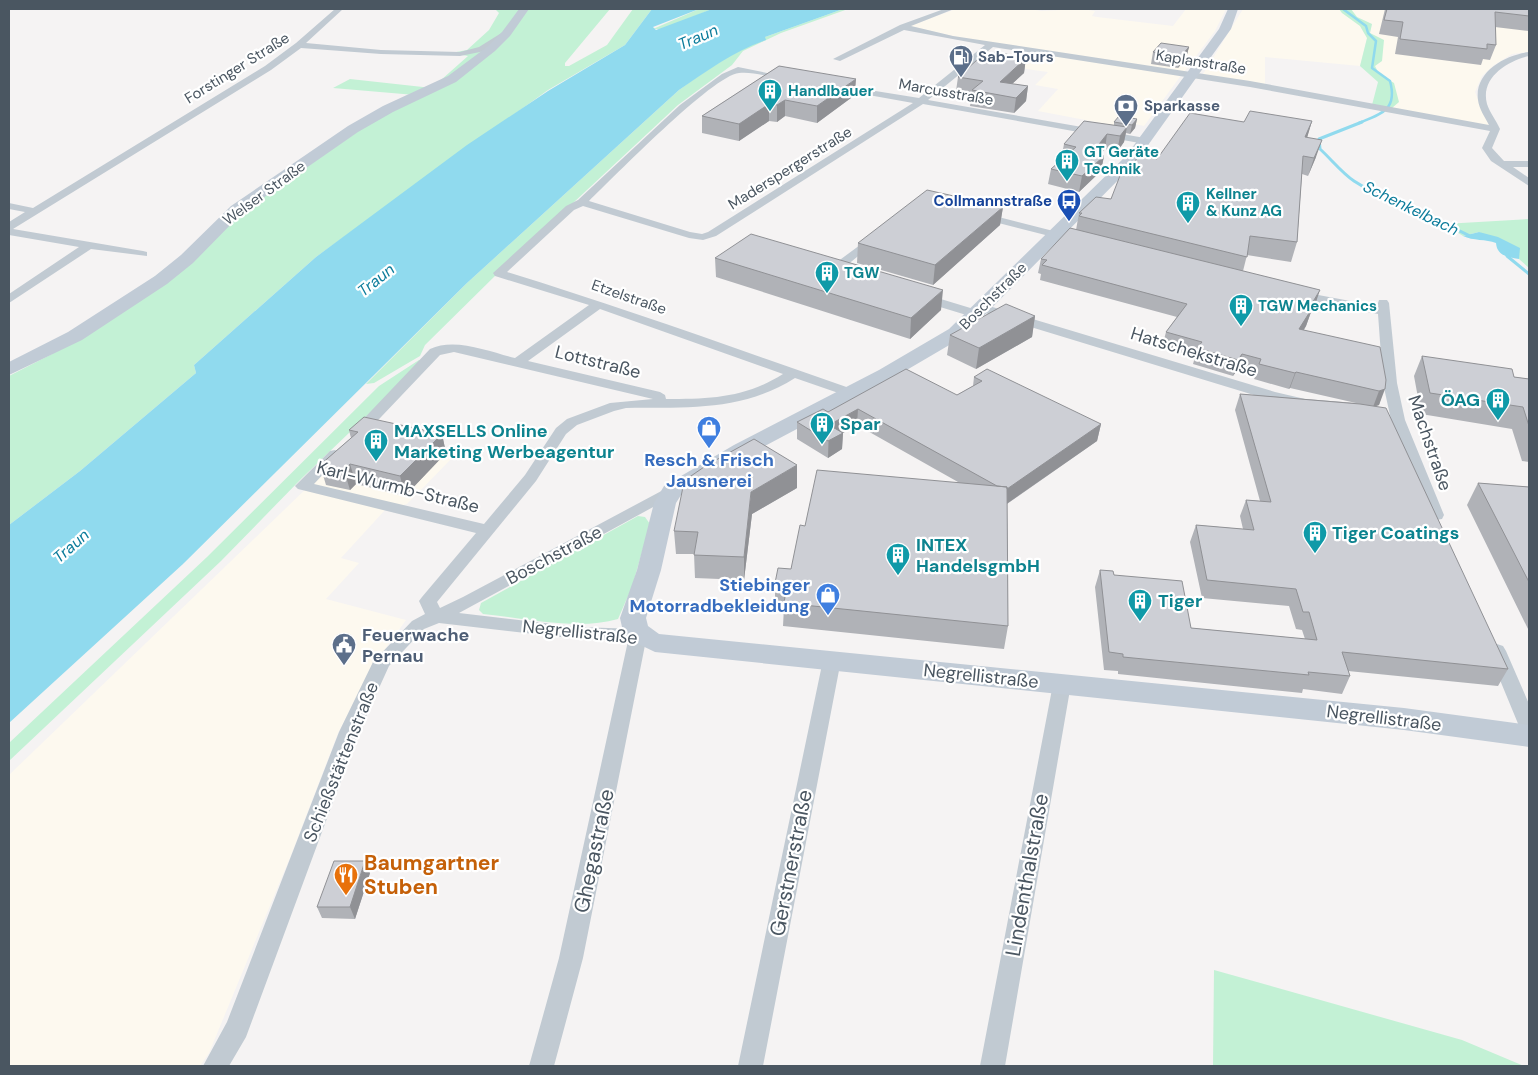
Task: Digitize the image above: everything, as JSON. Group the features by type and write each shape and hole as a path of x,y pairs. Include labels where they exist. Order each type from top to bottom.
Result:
{"main road":[{"name":"Boschstraße","path":"672,491 931,349 956,333 1126,165 1225,29 1233,9"},
{"name":"Welser Straße","path":"9,369 75,336 161,280 185,261 237,209 372,118 452,79 491,49 506,34 521,13"},
{"path":"638,635 633,618 649,570 665,503 672,491"},
{"name":"Negrellistraße","path":"638,635 655,643 1404,719 1529,736"}],"street":[{"path":"299,45 339,9"},
{"path":"837,59 903,27 950,9"},
{"name":"Kaplanstraße","path":"903,27 991,44 1192,75 1382,108 1495,130"},
{"name":"Forstinger Straße","path":"9,227 268,68 299,45 381,52 460,54 482,49 506,34"},
{"name":"Maderspergerstraße","path":"582,202 689,235 702,237 712,234 846,151 920,102 991,44"},
{"path":"1529,54 1510,59 1496,68 1484,83 1481,99 1484,110 1495,130 1487,148 1502,164 1529,183"},
{"path":"582,202 685,106 731,71 747,71 795,79"},
{"name":"Marcusstraße","path":"824,84 1145,141"},
{"path":"1502,164 1529,164"},
{"name":"Etzelstraße","path":"582,202 570,208 499,273 598,304 796,372 850,393"},
{"path":"9,206 34,211"},
{"path":"966,212 1084,242"},
{"path":"855,276 836,271 841,264 884,230"},
{"path":"9,232 143,254"},
{"path":"9,299 89,245"},
{"path":"909,293 980,311"},
{"name":"Machstraße","path":"1288,293 1383,307 1393,420 1411,456 1441,526"},
{"name":"Lottstraße","path":"519,362 598,304"},
{"name":"Hatschekstraße","path":"980,311 1272,396 1311,404"},
{"name":"Lottstraße","path":"435,352 443,348 454,348 519,362 655,395 666,402"},
{"name":"Karl-Wurmb-Straße","path":"435,352 388,403 303,486 486,530"},
{"path":"435,616 428,601 531,478 561,431 572,422 610,407 641,402 707,403 739,398 768,389 796,372"},
{"name":"Boschstraße","path":"435,616 672,491"},
{"name":"Negrellistraße","path":"435,616 578,633 638,635"},
{"name":"Schießstättenstraße","path":"215,1066 238,1029 349,732 382,662 412,631 435,616"},
{"path":"1489,633 1529,726"},
{"name":"Ghegastraße","path":"542,1066 571,958 638,635"},
{"name":"Gerstnerstraße","path":"750,1066 832,660"},
{"name":"Lindenthalstraße","path":"992,1066 1062,684"}],"shaded area":[{"path":"956,9 1031,9 1041,11 1081,9 1095,11 1092,16 1097,17 1173,26 1186,9 1226,9 1215,31 1184,72 970,40 910,26"},
{"path":"1243,9 1339,9 1360,26 1367,38 1360,66 1265,57 1265,85 1203,74"},
{"path":"1349,9 1529,9 1529,52 1512,54 1494,65 1482,76 1475,92 1489,126 1392,108 1375,66 1370,33 1372,24 1357,17"},
{"path":"1036,52 1182,74 1144,126 1121,121 1117,126 1038,111 1058,89 1035,85 1048,72 1019,68"},
{"path":"366,431 458,452 407,504 385,510 341,558 359,563 326,599 406,620 375,663 338,733 291,855 209,1053 200,1066 9,1066 9,775"}],"green space":[{"path":"495,9 610,9 565,63 565,66 569,66 607,45 633,9 652,9 625,45 548,90 316,257 194,365 196,373 80,471 9,525 9,376 52,354 239,213 357,132 415,95 333,88 350,79 432,88 468,56 451,53 467,50 489,30 499,13"},
{"path":"699,9 712,9 664,29 653,29"},
{"path":"843,9 848,9 781,33 743,51 732,65 678,105 497,274 425,345 420,356 374,383 366,384 467,283 679,90 731,56 765,40 765,37"},
{"path":"1339,9 1351,9 1357,17 1372,24 1370,33 1384,40 1382,61 1375,66 1379,74 1394,83 1399,102 1392,108 1372,105 1378,82 1360,66 1367,38 1360,26"},
{"path":"1529,219 1529,268 1519,259 1519,255 1479,232 1463,236 1444,224"},
{"path":"419,360 423,362 302,478 221,561 9,761 9,743 207,557 379,386"},
{"path":"638,516 645,517 650,524 632,587 618,619 586,624 569,624 483,614 479,610 481,603"},
{"path":"1214,970 1462,1040 1524,1066 1213,1066"}],"water":[{"name":"Traun","path":"652,9 699,9 653,27 656,30 712,9 843,9 765,37 766,40 732,56 679,90 467,283 183,564 9,723 9,525 80,471 196,373 194,365 316,257 467,145 548,91 625,45"},
{"path":"1479,232 1498,237 1520,248 1519,259 1498,251 1496,243 1463,236"}],"building":[{"path":"1387,9 1529,9 1529,16 1495,12 1496,45 1487,44 1487,49 1400,39 1403,22 1384,20"},
{"path":"1161,43 1189,47 1181,56 1153,52"},
{"path":"995,52 1026,58 1000,82 1028,86 1016,98 972,90 983,81 958,77 977,60 983,61"},
{"path":"779,66 856,79 817,106 785,100 777,105 769,104 739,124 702,116"},
{"path":"1250,111 1312,121 1305,137 1322,140 1314,158 1303,156 1297,242 1250,236 1247,257 1079,216 1082,213 1079,213 1096,197 1111,199 1121,173 1125,174 1138,157 1157,159 1190,113 1244,122"},
{"path":"1119,116 1137,119 1132,125 1114,122"},
{"path":"1084,121 1127,127 1120,136 1107,134 1092,153 1104,156 1082,176 1051,169 1076,147 1064,144"},
{"path":"927,190 1003,207 935,265 858,243"},
{"name":"TGW Mechanics","path":"1070,228 1320,290 1308,310 1311,310 1299,329 1380,347 1386,380 1385,389 1379,391 1295,373 1259,364 1261,359 1242,354 1238,360 1197,348 1202,342 1166,332 1187,304 1042,265 1047,260 1041,259"},
{"path":"751,234 943,290 911,318 715,258"},
{"path":"1006,304 1035,316 979,348 950,335"},
{"path":"1422,356 1512,369 1514,377 1529,379 1529,426 1523,407 1430,393"},
{"path":"906,369 957,395 982,381 974,377 987,369 1101,424 1007,489 1007,487 997,486 858,409 829,425 843,433 828,441 797,422 823,409 828,412"},
{"name":"Tiger Coatings","path":"1240,394 1386,408 1508,669 1342,652 1350,676 1308,672 1309,675 1123,657 1123,654 1109,652 1100,570 1113,571 1114,575 1182,581 1191,628 1317,640 1309,612 1303,612 1296,589 1207,580 1196,525 1254,530 1246,500 1271,502"},
{"path":"364,417 442,434 400,476 350,464 344,470 320,465 358,432 349,430"},
{"path":"754,439 797,465 751,492 744,557 694,555 698,532 674,531 683,487 688,478 707,465"},
{"name":"INTEX HandelsgmbH","path":"817,470 1007,487 1008,626 784,603 787,584 775,583 778,568 791,569 800,525 805,526"},
{"path":"1478,483 1529,487 1529,582"},
{"path":"334,861 365,861 350,907 317,907"}],"waterway":[{"name":"Schenkelbach","path":"1343,9 1366,26 1368,33 1376,41 1372,68 1390,81 1392,91 1392,99 1386,110 1359,123"},
{"name":"Schenkelbach","path":"1362,122 1319,139 1320,149 1354,181 1470,236"},
{"name":"Schenkelbach","path":"1508,251 1507,256 1529,274"}],"place":[{"name":"Sab-Tours","path":"961,78"},
{"name":"Handlbauer","path":"770,112"},
{"name":"Sparkasse","path":"1126,127"},
{"name":"GT Geräte Technik","path":"1067,182"},
{"name":"Collmannstraße","path":"1069,222"},
{"name":"Kellner & Kunz AG","path":"1188,224"},
{"name":"TGW","path":"827,294"},
{"name":"TGW Mechanics","path":"1241,327"},
{"name":"ÖAG","path":"1498,421"},
{"name":"Spar","path":"822,445"},
{"name":"Resch & Frisch Jausnerei","path":"709,449"},
{"name":"MAXSELLS Online Marketing Werbeagentur","path":"376,462"},
{"name":"Tiger Coatings","path":"1315,554"},
{"name":"INTEX HandelsgmbH","path":"898,576"},
{"name":"Stiebinger Motorradbekleidung","path":"828,616"},
{"name":"Tiger","path":"1140,622"},
{"name":"Feuerwache Pernau","path":"344,666"},
{"name":"Baumgartner Stuben","path":"346,896"}]}
